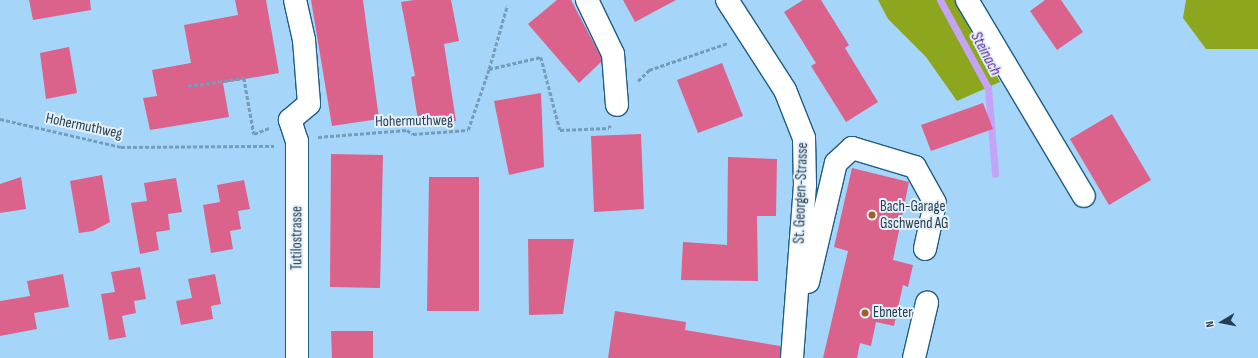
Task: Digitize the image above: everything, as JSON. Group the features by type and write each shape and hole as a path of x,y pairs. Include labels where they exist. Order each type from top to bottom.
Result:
{"street":[{"path":"290,120 309,104 304,40 295,0"},
{"path":"587,0 613,54 617,105"},
{"name":"St. Georgen-Strasse","path":"727,0 785,90 804,138 805,185 792,358"},
{"path":"967,0 1084,196"},
{"name":"Tutilostrasse","path":"290,120 297,141 297,358"},
{"path":"798,282 808,283 836,163 852,148 915,167 935,203 925,249"},
{"path":"914,358 927,303"}],"path":[{"path":"507,6 489,69 540,58 560,130 607,128"},
{"path":"634,86 649,70 736,40"},
{"name":"Hohermuthweg","path":"312,138 407,130 413,134 468,130 489,69"},
{"path":"188,86 244,78 254,134"},
{"name":"Hohermuthweg","path":"0,119 121,147 281,146 290,120"}],"green space":[{"path":"878,0 955,0 1000,82 957,101 926,57 888,19"},
{"path":"1186,0 1258,0 1258,49 1206,49 1183,18"}],"building":[{"path":"29,0 90,0 91,10 33,20"},
{"path":"235,0 266,0 279,73 223,83 229,117 150,130 143,98 157,96 152,70 191,63 184,25 238,15"},
{"path":"311,0 363,0 379,119 332,126"},
{"path":"414,0 451,0 459,41 444,44 456,121 419,126 411,77 415,76 401,2"},
{"path":"557,0 571,0 601,57 601,62 579,83 528,24"},
{"path":"623,0 676,0 635,22"},
{"path":"803,0 821,0 849,45 845,48 878,102 846,122 811,66 816,63 784,12"},
{"path":"1045,0 1061,0 1083,32 1057,50 1030,11"},
{"path":"69,47 77,93 46,99 40,53"},
{"path":"722,63 743,116 698,133 677,80"},
{"path":"541,93 544,167 509,175 494,101"},
{"path":"983,103 993,129 931,151 921,125"},
{"path":"1112,114 1151,180 1109,205 1070,139"},
{"path":"641,134 644,209 594,212 591,136"},
{"path":"331,154 383,155 380,288 330,287"},
{"path":"728,157 777,159 776,216 757,216 758,281 681,280 683,242 727,245"},
{"path":"852,168 909,182 893,260 913,265 908,287 903,285 894,326 876,322 871,346 860,343 857,358 823,358 848,251 834,247"},
{"path":"102,175 110,222 93,231 79,233 70,181"},
{"path":"21,177 26,209 0,213 0,184"},
{"path":"429,177 479,177 479,311 427,311"},
{"path":"176,178 182,212 168,214 170,230 156,232 159,250 140,254 131,203 147,201 144,183"},
{"path":"244,180 250,209 238,211 241,229 230,231 233,249 211,253 203,205 220,202 217,185"},
{"path":"528,239 574,239 563,314 529,315"},
{"path":"140,267 146,299 134,301 136,313 122,316 126,337 109,340 101,294 115,292 111,272"},
{"path":"63,274 69,307 34,313 37,329 0,336 0,301 30,296 27,281"},
{"path":"215,274 221,304 211,306 213,319 181,325 176,301 192,298 188,279"},
{"path":"615,311 686,322 685,330 780,346 780,358 608,358"},
{"path":"331,331 373,331 373,358 332,358"}],"waterway":[{"name":"Steinach","path":"940,0 988,88 995,174"}],"place":[{"name":"Bach-Garage Gschwend AG","path":"872,215"},
{"name":"Ebneter","path":"865,313"}]}
